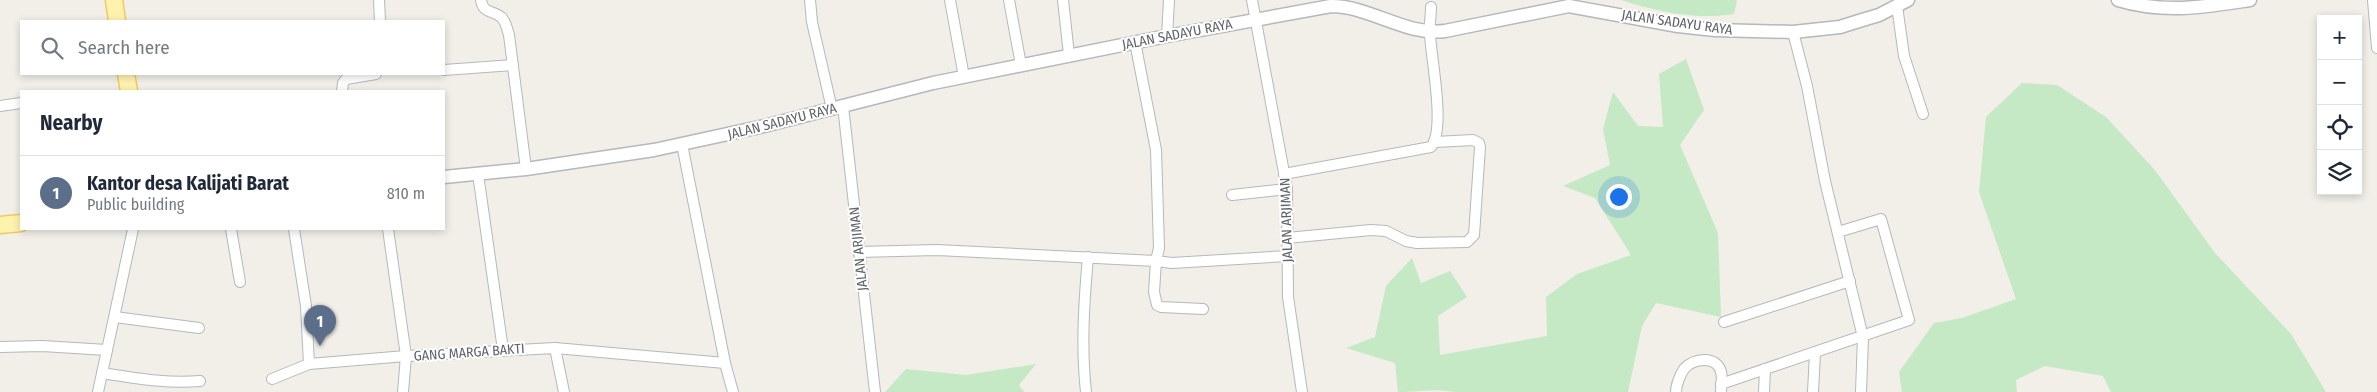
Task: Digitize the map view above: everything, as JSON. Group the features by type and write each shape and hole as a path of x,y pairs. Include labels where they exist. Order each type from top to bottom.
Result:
{"main road":[{"path":"114,0 117,20"},
{"path":"0,225 20,223"}],"street":[{"path":"379,0 380,20"},
{"path":"482,0 486,11 500,15 504,20 509,35 526,169"},
{"name":"JALAN ARJIMAN","path":"810,0 812,22 838,107 858,252 874,392"},
{"path":"950,0 964,77"},
{"path":"1009,0 1021,65"},
{"path":"1063,0 1069,55"},
{"path":"1167,36 1169,0"},
{"name":"JALAN ARJIMAN","path":"1252,0 1254,20 1271,98 1287,189 1288,297 1302,392"},
{"path":"2118,0 2166,10 2191,9 2250,0"},
{"path":"2374,0 2377,48"},
{"path":"1903,3 1904,56 1923,114"},
{"name":"JALAN SADAYU RAYA","path":"445,178 526,169 682,144 933,82 1167,36 1340,6 1429,33 1445,32 1569,6 1688,27 1740,31 1793,32 1840,27 1879,15 1903,3"},
{"path":"1431,6 1429,33 1437,107 1435,142"},
{"path":"1793,32 1863,337 1861,392"},
{"path":"1135,42 1156,150 1159,248 1156,261 1154,292 1157,305 1161,307 1203,309"},
{"path":"445,70 513,65"},
{"path":"342,90 346,76 361,75"},
{"path":"0,106 20,103"},
{"path":"1284,174 1426,149 1435,142 1473,140 1479,143 1480,147 1474,235 1467,242 1418,242 1406,240 1386,232 1371,230 1287,238"},
{"path":"682,144 725,363 733,392"},
{"path":"478,174 503,350"},
{"path":"1232,195 1287,189"},
{"path":"1676,392 1685,369 1696,362 1707,360 1718,365 1721,371 1721,388 1764,370 1909,320 1881,220 1838,232"},
{"path":"98,392 133,230"},
{"path":"231,230 240,282"},
{"path":"294,230 306,306 309,364"},
{"name":"GANG MARGA BAKTI","path":"388,230 406,356 555,348 725,363"},
{"path":"858,252 937,250 1172,263 1287,256"},
{"path":"1086,392 1083,345 1088,257"},
{"path":"1724,322 1850,281"},
{"path":"115,317 199,328"},
{"path":"0,347 66,346 107,350"},
{"path":"555,348 564,392"},
{"path":"1813,392 1814,353"},
{"path":"272,379 309,364 406,356 403,392"},
{"path":"1764,370 1764,392"},
{"path":"102,373 147,380 182,382 200,380"}],"green space":[{"path":"1621,0 1737,0 1734,14 1706,16 1677,14"},
{"path":"1686,59 1704,110 1680,145 1718,233 1721,317 1656,303 1642,326 1628,392 1454,392 1433,390 1398,392 1395,363 1346,348 1375,337 1386,286 1412,258 1421,283 1450,271 1467,297 1438,316 1440,355 1547,336 1546,297 1577,274 1631,255 1595,198 1563,186 1610,165 1603,129 1613,92 1638,126 1663,127 1659,74"},
{"path":"2022,83 2057,85 2106,117 2154,169 2215,253 2291,334 2326,392 2111,392 2103,376 2045,366 2016,380 2017,392 1902,392 1899,372 1934,323 1962,318 2016,299 1979,192 1986,117"},
{"path":"1036,364 1019,385 1024,392 885,392 906,369 966,375"}],"place":[{"name":"Kantor desa Kalijati Barat","path":"320,346"}]}
